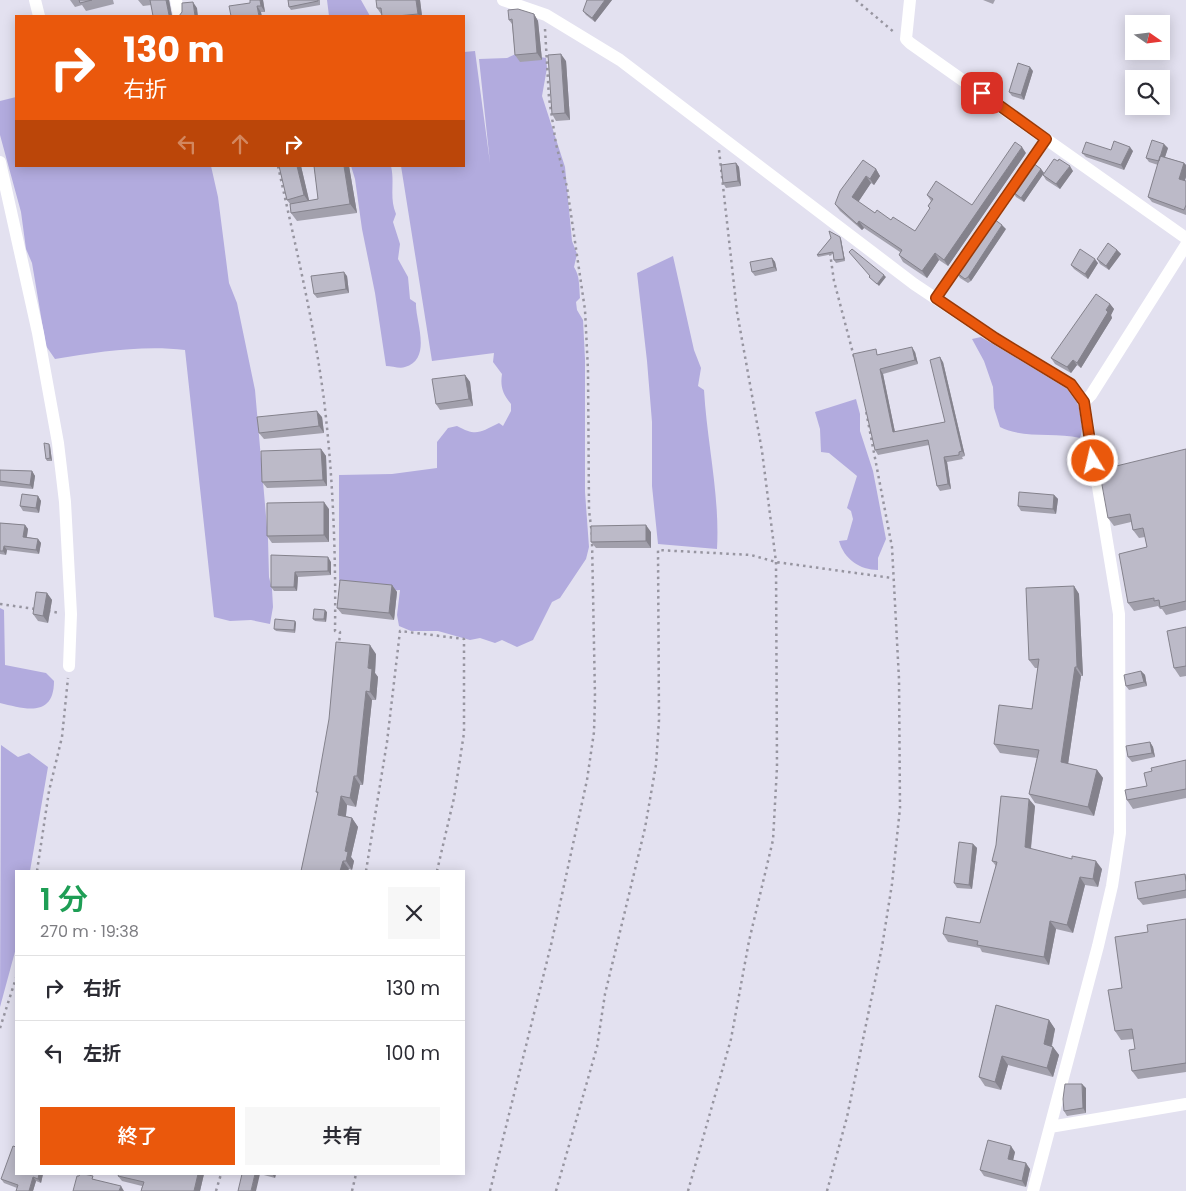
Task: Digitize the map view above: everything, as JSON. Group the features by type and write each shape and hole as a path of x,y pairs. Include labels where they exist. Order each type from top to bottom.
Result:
{"street":[{"path":"35,0 39,15"},
{"path":"176,0 179,15"},
{"path":"503,0 546,15 569,27 620,60 865,248 995,338 1071,384 1084,402 1119,614 1120,833 1110,894 1033,1191"},
{"path":"910,0 906,38 1186,238"},
{"path":"936,298 1046,139"},
{"path":"0,162 32,304 58,443 65,502 71,614 69,666"},
{"path":"1084,402 1091,395 1186,245"},
{"path":"1050,1127 1186,1104"}],"path":[{"path":"856,0 898,36 906,38"},
{"path":"490,1191 551,945 587,780 594,732 594,555 589,510 588,370 585,310 567,187 556,144 549,98 547,46"},
{"path":"688,1191 731,1039 749,941 773,840 777,767 776,562 762,451 737,312 718,134"},
{"path":"278,167 302,278 324,400 335,552 335,631 340,632 339,651"},
{"path":"830,247 834,281 856,363"},
{"path":"827,1191 859,1061 882,948 897,842 900,799 899,679 892,578 892,547 866,409"},
{"path":"556,1191 597,1047 605,994 645,828 656,765 659,720 658,550 750,555 776,562 892,578"},
{"path":"0,604 37,609"},
{"path":"46,611 71,614"},
{"path":"366,870 387,742 400,630 464,639 464,733 454,798 436,870"},
{"path":"37,870 49,791 62,737 69,666"},
{"path":"0,1028 15,981"},
{"path":"216,1191 221,1175"},
{"path":"352,1191 356,1175"}],"shaded area":[{"path":"327,0 361,0 369,15 329,15"},
{"path":"475,51 490,163 479,59 507,58 518,53 546,58 547,68 542,96 565,167 572,241 577,254 574,267 578,278 580,298 576,302 577,310 583,320 585,359 585,492 589,547 586,559 560,598 552,602 533,640 517,647 502,640 495,643 480,638 470,640 438,631 411,631 399,626 397,615 400,590 387,591 339,581 339,475 392,474 437,468 437,442 448,428 457,426 469,431 478,432 499,423 503,426 511,411 511,404 504,394 501,383 502,374 493,362 494,353 432,361 401,167 465,167 465,52"},
{"path":"15,97 15,167 211,167 218,197 229,283 237,303 255,390 268,539 269,577 272,589 273,607 270,624 251,620 230,621 214,617 185,350 136,349 55,359 46,346 32,263 26,249 21,212 0,135 0,101"},
{"path":"351,167 391,167 393,202 396,214 393,222 400,244 398,259 408,277 410,299 416,303 421,338 421,348 418,356 413,363 403,368 386,366 355,179"},
{"path":"673,256 694,350 701,368 698,386 704,390 717,509 717,549 658,544 652,486 652,422 637,273"},
{"path":"981,337 1070,389 1081,413 1082,432 1080,438 1019,433 1000,427 994,408 993,387 984,361 972,339"},
{"path":"856,399 860,414 860,431 873,471 886,539 878,558 878,570 859,566 849,558 841,547 839,541 847,540 853,519 851,511 847,508 857,476 829,453 821,452 820,429 815,412"},
{"path":"0,608 4,610 5,665 46,673 54,681 53,693 44,706 28,708 0,703"},
{"path":"1,745 18,757 29,753 48,767 30,870 15,870 15,952 0,1007"}],"building":[{"path":"79,0 92,0 80,3"},
{"path":"150,0 166,0 169,15 153,15"},
{"path":"250,0 260,0 261,6 257,6 259,15 231,15 229,6 250,3"},
{"path":"288,0 318,0 318,1 289,7"},
{"path":"376,0 416,0 418,14 382,15 381,8 377,8"},
{"path":"587,0 605,0 592,18 583,11"},
{"path":"193,2 195,15 180,15 182,12 182,3"},
{"path":"518,9 534,14 537,53 515,55 512,19 509,20 508,10"},
{"path":"561,54 565,113 552,114 548,55"},
{"path":"1018,63 1030,67 1021,95 1009,92"},
{"path":"1152,140 1164,144 1159,161 1146,158"},
{"path":"1114,141 1130,147 1121,165 1082,153 1086,142 1111,150"},
{"path":"1015,142 1022,147 944,260 935,253 922,271 899,255 902,250 859,221 857,224 835,204 840,191 863,160 876,169 870,179 866,176 852,197 875,213 877,210 891,220 893,217 915,231 930,208 928,206 933,199 927,195 936,181 972,205"},
{"path":"1160,156 1184,163 1179,179 1186,181 1186,205 1184,210 1148,197"},
{"path":"1054,159 1058,161 1059,159 1070,166 1056,184 1043,175"},
{"path":"736,163 738,181 723,183 721,165"},
{"path":"1033,163 1041,169 1021,198 1013,192"},
{"path":"279,167 297,167 304,195 287,200"},
{"path":"314,167 344,167 350,204 291,213 290,204 318,199"},
{"path":"994,219 1002,225 965,279 957,273"},
{"path":"829,231 840,237 844,259 834,260 833,252 817,255 831,238"},
{"path":"1108,243 1117,250 1106,266 1097,259"},
{"path":"852,249 884,275 877,284 849,252"},
{"path":"1080,249 1095,259 1085,274 1071,265"},
{"path":"772,258 774,267 752,272 750,262"},
{"path":"344,272 346,289 314,294 311,276"},
{"path":"1096,294 1110,304 1106,310 1108,312 1077,363 1073,360 1067,367 1051,358"},
{"path":"912,347 915,360 880,369 893,432 945,422 930,360 940,357 962,451 959,452 959,455 944,457 948,484 937,486 928,440 875,450 853,354 876,349 877,355"},
{"path":"465,375 469,399 436,404 432,379"},
{"path":"317,411 319,426 259,433 257,417"},
{"path":"44,443 49,444 50,458 46,459"},
{"path":"321,449 323,480 262,482 261,451"},
{"path":"1186,449 1186,601 1160,607 1159,600 1154,601 1154,598 1128,603 1119,554 1147,547 1143,528 1133,530 1130,514 1108,518 1100,474 1105,473 1104,469"},
{"path":"0,470 32,471 30,485 0,481"},
{"path":"1019,492 1054,495 1053,509 1018,506"},
{"path":"22,494 38,496 36,508 20,506"},
{"path":"324,502 324,535 267,536 267,503"},
{"path":"0,523 25,525 23,537 38,539 36,550 4,546 3,551 0,551"},
{"path":"646,525 646,541 591,542 591,526"},
{"path":"271,555 328,557 328,571 295,572 294,587 271,587"},
{"path":"340,580 392,585 389,613 337,608"},
{"path":"1074,586 1077,667 1075,667 1061,762 1097,770 1088,807 1029,794 1039,750 994,744 999,705 1032,709 1039,659 1029,660 1026,588"},
{"path":"36,592 47,593 43,616 33,614"},
{"path":"314,609 325,610 324,619 313,619"},
{"path":"275,619 295,621 294,630 274,629"},
{"path":"1186,627 1186,666 1174,668 1167,631"},
{"path":"336,642 370,645 368,668 372,669 370,692 366,691 357,776 354,776 350,798 341,796 338,815 352,818 345,851 348,852 346,861 343,861 340,870 301,870 318,792 316,792 329,719"},
{"path":"1141,671 1144,682 1126,686 1124,675"},
{"path":"1150,742 1152,753 1128,757 1126,746"},
{"path":"1186,760 1186,789 1127,800 1125,790 1147,786 1144,773 1152,771 1151,768"},
{"path":"1001,796 1029,799 1025,847 1072,859 1072,856 1096,861 1093,879 1080,877 1067,925 1050,921 1044,957 977,945 978,941 943,934 946,917 980,923 997,862 992,861 996,845"},
{"path":"959,842 973,844 969,885 954,883"},
{"path":"1185,874 1186,890 1138,899 1135,882"},
{"path":"1186,919 1186,1063 1132,1071 1129,1050 1135,1049 1132,1029 1115,1031 1108,990 1122,988 1115,937 1148,932 1147,925"},
{"path":"996,1005 1049,1020 1044,1044 1053,1047 1047,1068 1002,1056 995,1082 979,1077"},
{"path":"1065,1084 1082,1084 1083,1108 1064,1111"},
{"path":"988,1140 1011,1146 1008,1159 1026,1163 1022,1181 980,1170"},
{"path":"13,1146 15,1147 15,1175 39,1175 38,1179 33,1177 29,1191 16,1191 18,1185 1,1179"},
{"path":"198,1175 194,1191 141,1191 144,1182 118,1176"},
{"path":"242,1175 255,1175 251,1191 238,1191"},
{"path":"77,1176 93,1176 92,1179 121,1186 119,1191 73,1191"}],"route":[{"path":"982,93 1046,139 936,298 995,338 1071,384 1084,402 1093,461"}]}
